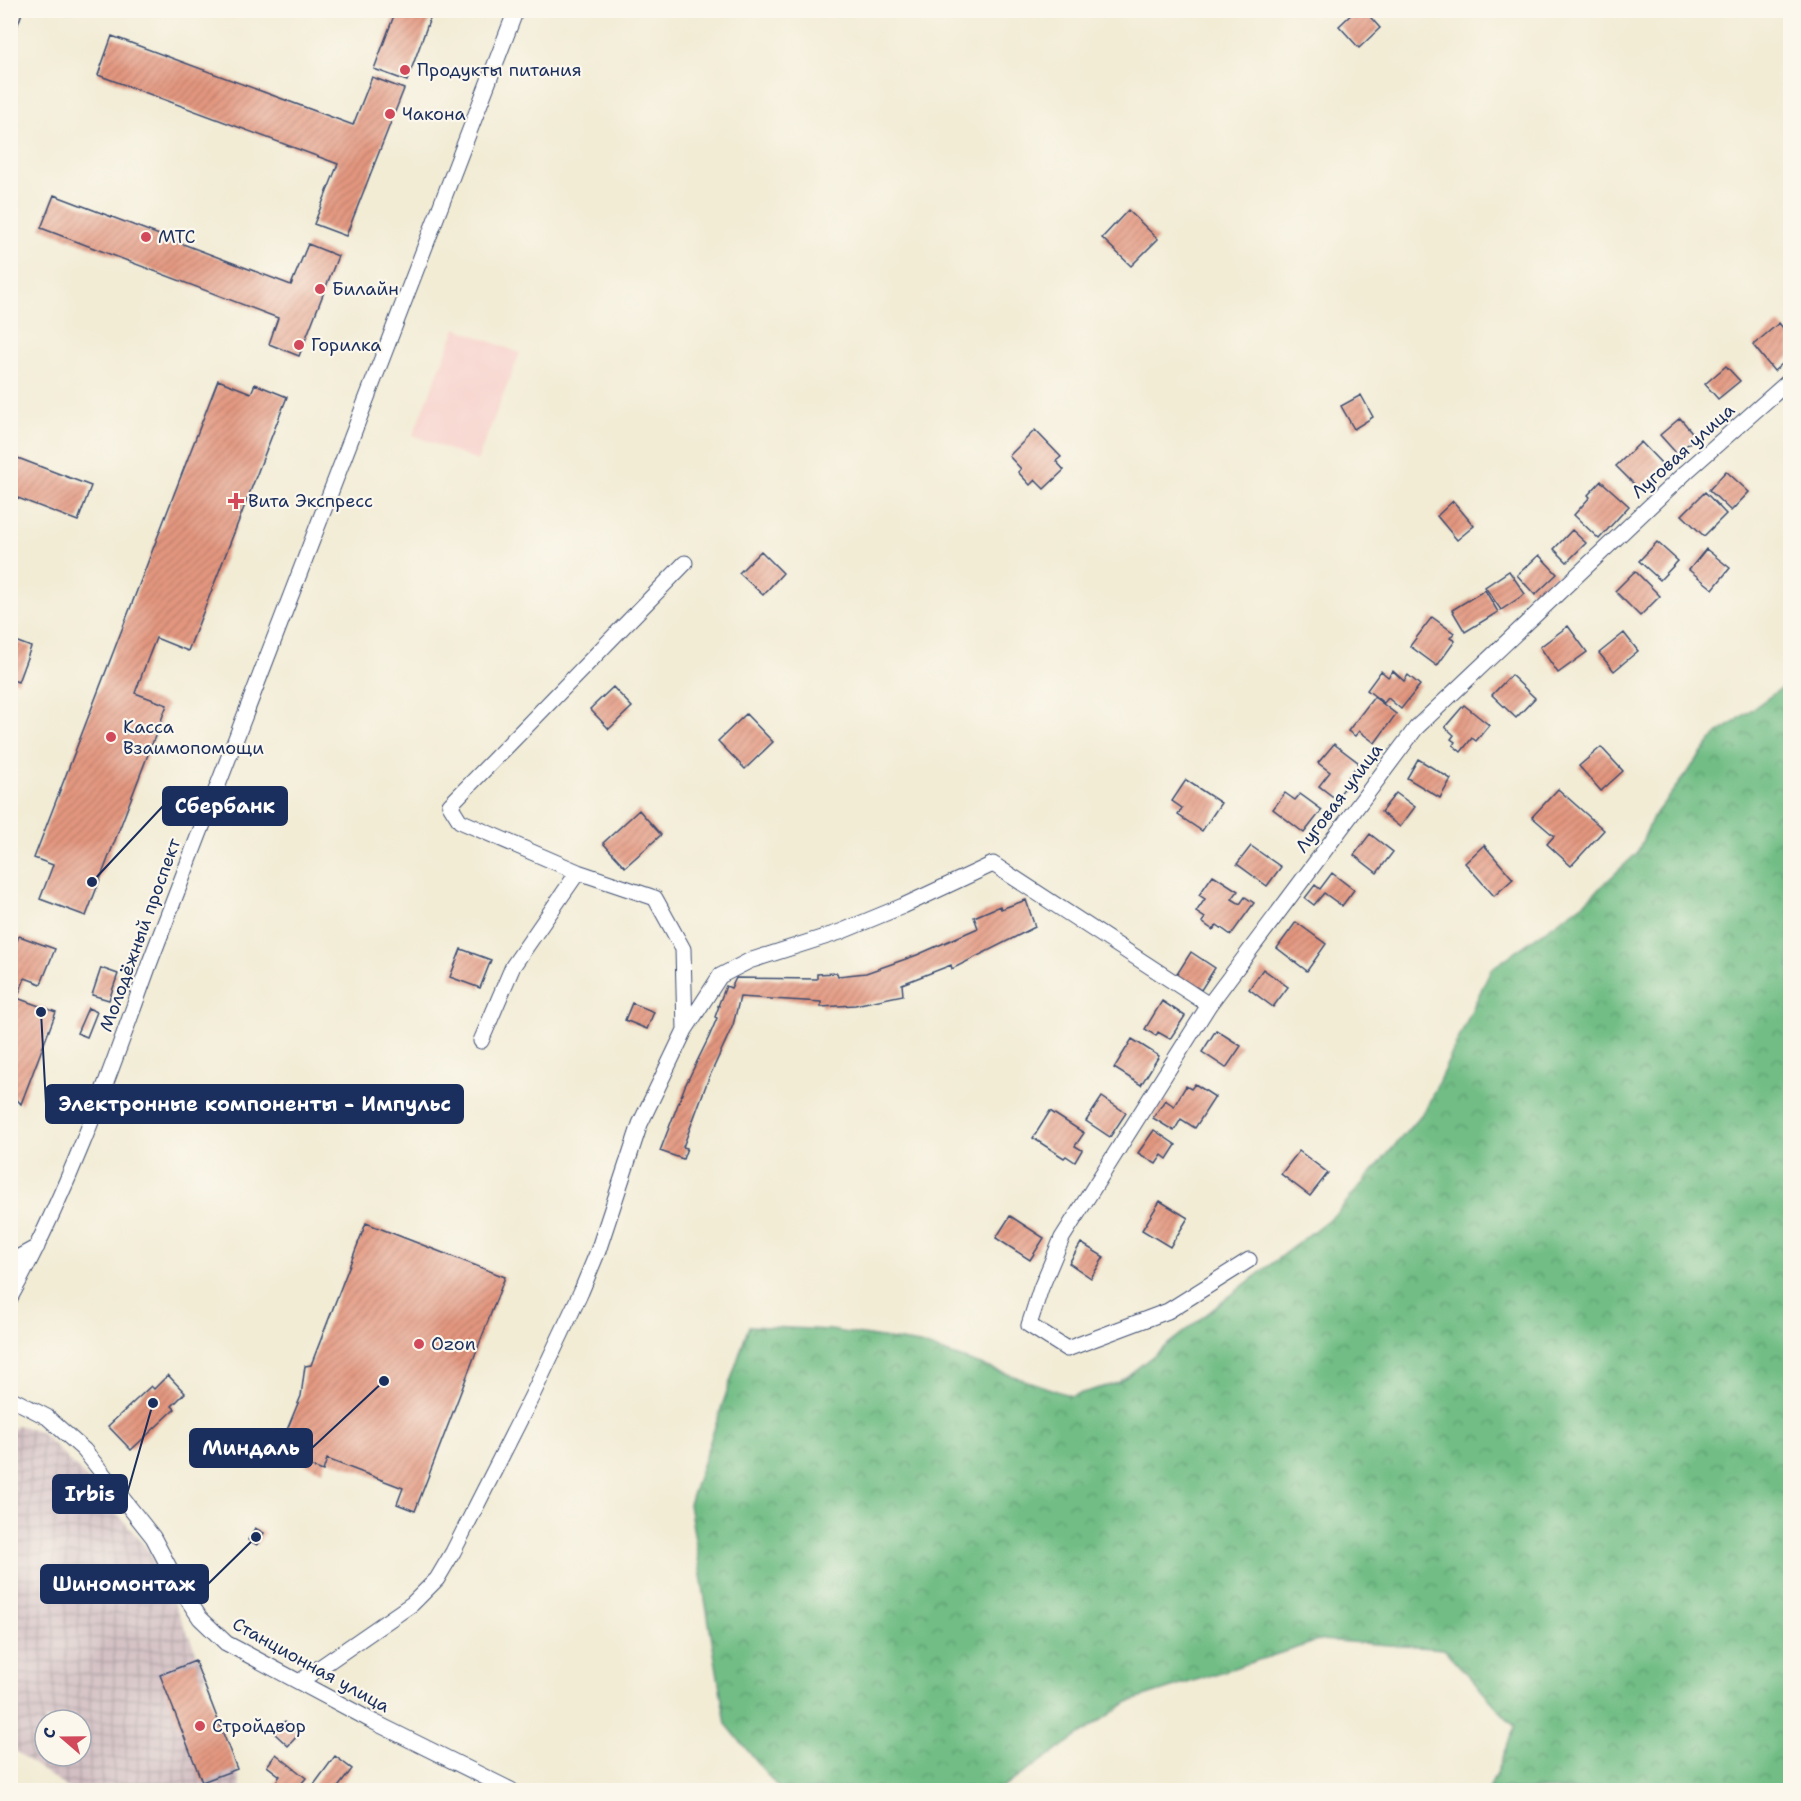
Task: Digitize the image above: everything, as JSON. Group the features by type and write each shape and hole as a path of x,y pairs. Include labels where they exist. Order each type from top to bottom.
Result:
{"street":[{"name":"Молодёжный проспект","path":"10,1298 38,1247 102,1096 150,962 516,10"},
{"name":"Луговая улица","path":"1249,1260 1168,1311 1067,1349 1029,1325 1041,1288 1062,1238 1209,1005 1416,728 1686,472 1791,380"},
{"path":"685,563 450,806 460,821 578,872 655,898 683,949 685,1030"},
{"path":"299,1682 412,1604 437,1579 448,1561 581,1292 598,1251 640,1124 685,1030 720,976 749,961 840,932 892,911 993,864 1209,1005"},
{"path":"481,1041 513,966 578,872"},
{"path":"10,1262 38,1247"},
{"name":"Станционная улица","path":"10,1398 47,1417 84,1450 153,1537 180,1588 200,1618 216,1635 237,1650 511,1791"}],"shaded area":[{"path":"456,328 520,353 477,461 413,435"},
{"path":"17,1425 40,1431 94,1486 150,1552 206,1673 204,1684 160,1675 202,1782 237,1769 241,1790 70,1790 39,1768 93,1768 93,1708 33,1708 33,1764 11,1748 10,1432"}],"green space":[{"path":"1790,682 1790,1790 1489,1790 1515,1727 1444,1649 1321,1640 1128,1702 999,1790 780,1790 726,1724 689,1504 749,1326 830,1330 920,1344 1071,1396 1118,1383 1338,1212 1426,1109 1491,969 1584,903 1637,853 1653,817 1715,736"}],"building":[{"path":"10,10 23,10 11,44 10,44"},
{"path":"396,10 433,10 407,81 374,69"},
{"path":"1356,10 1364,10 1380,28 1359,48 1339,26"},
{"path":"112,36 353,125 372,77 404,89 346,236 314,224 338,164 98,75"},
{"path":"54,195 291,285 308,244 338,256 299,356 269,344 278,318 41,228"},
{"path":"1128,210 1158,239 1131,266 1102,238"},
{"path":"1779,323 1790,337 1790,357 1774,371 1753,345"},
{"path":"1726,366 1740,381 1718,399 1705,384"},
{"path":"218,380 251,393 255,384 287,397 188,651 156,638 147,661 135,693 167,705 86,916 40,899 53,865 34,858"},
{"path":"1361,395 1373,417 1354,429 1341,406"},
{"path":"1680,418 1696,437 1677,454 1660,435"},
{"path":"1035,430 1061,457 1056,461 1064,470 1044,489 1035,480 1030,485 1018,472 1021,469 1009,456"},
{"path":"1641,442 1663,465 1639,489 1616,466"},
{"path":"10,455 91,486 78,521 10,495"},
{"path":"1726,471 1749,492 1731,511 1709,490"},
{"path":"1601,481 1629,506 1599,539 1574,515"},
{"path":"1705,492 1726,514 1704,536 1682,515"},
{"path":"1453,501 1474,526 1457,540 1437,516"},
{"path":"1572,530 1586,543 1567,562 1554,549"},
{"path":"1657,542 1678,561 1660,580 1639,561"},
{"path":"1706,549 1730,568 1713,589 1689,570"},
{"path":"761,551 783,573 763,595 739,573"},
{"path":"1539,555 1557,574 1535,595 1517,575"},
{"path":"1509,571 1525,594 1501,610 1485,587"},
{"path":"1635,571 1660,596 1640,616 1615,591"},
{"path":"1485,590 1498,612 1465,632 1452,610"},
{"path":"1432,617 1454,633 1450,638 1455,641 1437,666 1410,646"},
{"path":"1568,626 1587,652 1558,673 1540,647"},
{"path":"1624,633 1638,651 1614,671 1599,653"},
{"path":"10,639 31,647 18,682 10,679"},
{"path":"1381,671 1388,677 1393,671 1404,681 1408,675 1420,685 1401,709 1388,698 1384,703 1367,690"},
{"path":"1511,675 1535,698 1516,718 1492,695"},
{"path":"613,687 632,707 609,729 590,709"},
{"path":"1374,697 1396,714 1375,743 1359,731 1355,736 1348,731"},
{"path":"1464,705 1489,725 1476,741 1472,738 1461,752 1453,745 1455,742 1451,739 1454,735 1445,727"},
{"path":"746,714 773,742 745,769 718,741"},
{"path":"1334,744 1359,763 1346,780 1349,782 1336,799 1319,786 1330,772 1318,763"},
{"path":"1601,747 1623,771 1601,791 1579,766"},
{"path":"1418,759 1451,779 1440,798 1407,778"},
{"path":"1186,780 1221,803 1202,831 1178,815 1182,808 1172,801"},
{"path":"1558,789 1604,830 1571,866 1547,844 1554,836 1532,817"},
{"path":"1285,793 1295,800 1300,794 1322,810 1304,833 1273,809"},
{"path":"1396,793 1415,807 1400,827 1381,812"},
{"path":"639,810 661,835 625,867 603,843"},
{"path":"1370,834 1393,852 1377,873 1354,855"},
{"path":"1484,845 1513,879 1494,896 1465,863"},
{"path":"1251,846 1281,867 1267,886 1237,864"},
{"path":"1332,873 1354,890 1342,906 1324,893 1314,905 1305,898 1315,885 1320,889"},
{"path":"1213,875 1238,891 1232,899 1240,904 1245,897 1254,903 1231,935 1217,925 1213,930 1202,922 1205,918 1196,912 1205,899 1199,895"},
{"path":"1026,900 1035,927 952,969 951,965 902,984 903,995 855,1005 821,1007 821,1002 740,997 733,1025 708,1080 683,1147 687,1148 683,1159 660,1151 685,1086 717,1018 715,1017 718,1006 726,986 731,988 736,978 817,979 817,974 837,973 838,976 866,973 917,955 978,928 974,917 1000,906 1001,909"},
{"path":"1296,922 1326,944 1307,971 1277,948"},
{"path":"19,936 55,949 41,984 25,978 17,998 56,1012 21,1104 10,1092 10,951 12,952"},
{"path":"461,949 491,960 480,988 450,977"},
{"path":"1191,952 1215,968 1201,990 1196,987 1193,991 1174,979"},
{"path":"101,968 118,974 109,1000 92,995"},
{"path":"1263,969 1288,987 1273,1007 1249,989"},
{"path":"1162,1001 1185,1016 1170,1039 1158,1032 1156,1036 1145,1029"},
{"path":"632,1003 654,1012 647,1029 625,1020"},
{"path":"88,1008 97,1012 87,1037 77,1033"},
{"path":"1216,1030 1241,1046 1226,1068 1202,1052"},
{"path":"1132,1039 1159,1056 1141,1085 1114,1068"},
{"path":"1195,1084 1215,1097 1195,1128 1181,1119 1174,1131 1153,1118 1165,1100 1174,1106 1186,1086 1191,1089"},
{"path":"1102,1097 1126,1113 1110,1137 1086,1121"},
{"path":"1050,1111 1084,1133 1075,1146 1082,1150 1075,1162 1066,1156 1064,1158 1033,1138"},
{"path":"1154,1130 1176,1145 1167,1159 1162,1155 1156,1164 1138,1153"},
{"path":"1299,1151 1328,1173 1310,1196 1281,1174"},
{"path":"1160,1201 1188,1218 1170,1247 1142,1230"},
{"path":"1010,1216 1044,1238 1030,1260 996,1238"},
{"path":"366,1223 505,1277 415,1511 397,1504 403,1488 327,1459 323,1471 277,1454 301,1396 305,1366 311,1365"},
{"path":"1081,1243 1104,1257 1091,1278 1069,1263"},
{"path":"168,1375 185,1393 172,1406 175,1409 131,1450 108,1426 151,1386 154,1389"},
{"path":"255,1528 264,1533 257,1545 248,1540"},
{"name":"Стройдвор","path":"195,1661 237,1769 202,1782 160,1675"},
{"path":"285,1721 299,1734 288,1746 274,1733"},
{"path":"276,1754 306,1778 296,1790 282,1790 274,1784 280,1776 267,1766"},
{"path":"335,1756 352,1769 336,1790 310,1790"}],"place":[{"name":"Продукты питания","path":"405,70"},
{"name":"Чакона","path":"390,114"},
{"name":"МТС","path":"146,237"},
{"name":"Билайн","path":"320,289"},
{"name":"Горилка","path":"299,345"},
{"name":"Вита Экспресс","path":"236,501"},
{"name":"Касса Взаимопомощи","path":"111,737"},
{"name":"Сбербанк","path":"92,882"},
{"name":"Электронные компоненты - Импульс","path":"41,1012"},
{"name":"Ozon","path":"419,1344"},
{"name":"Миндаль","path":"384,1381"},
{"name":"Irbis","path":"153,1403"},
{"name":"Шиномонтаж","path":"256,1537"},
{"name":"Стройдвор","path":"200,1726"}]}
